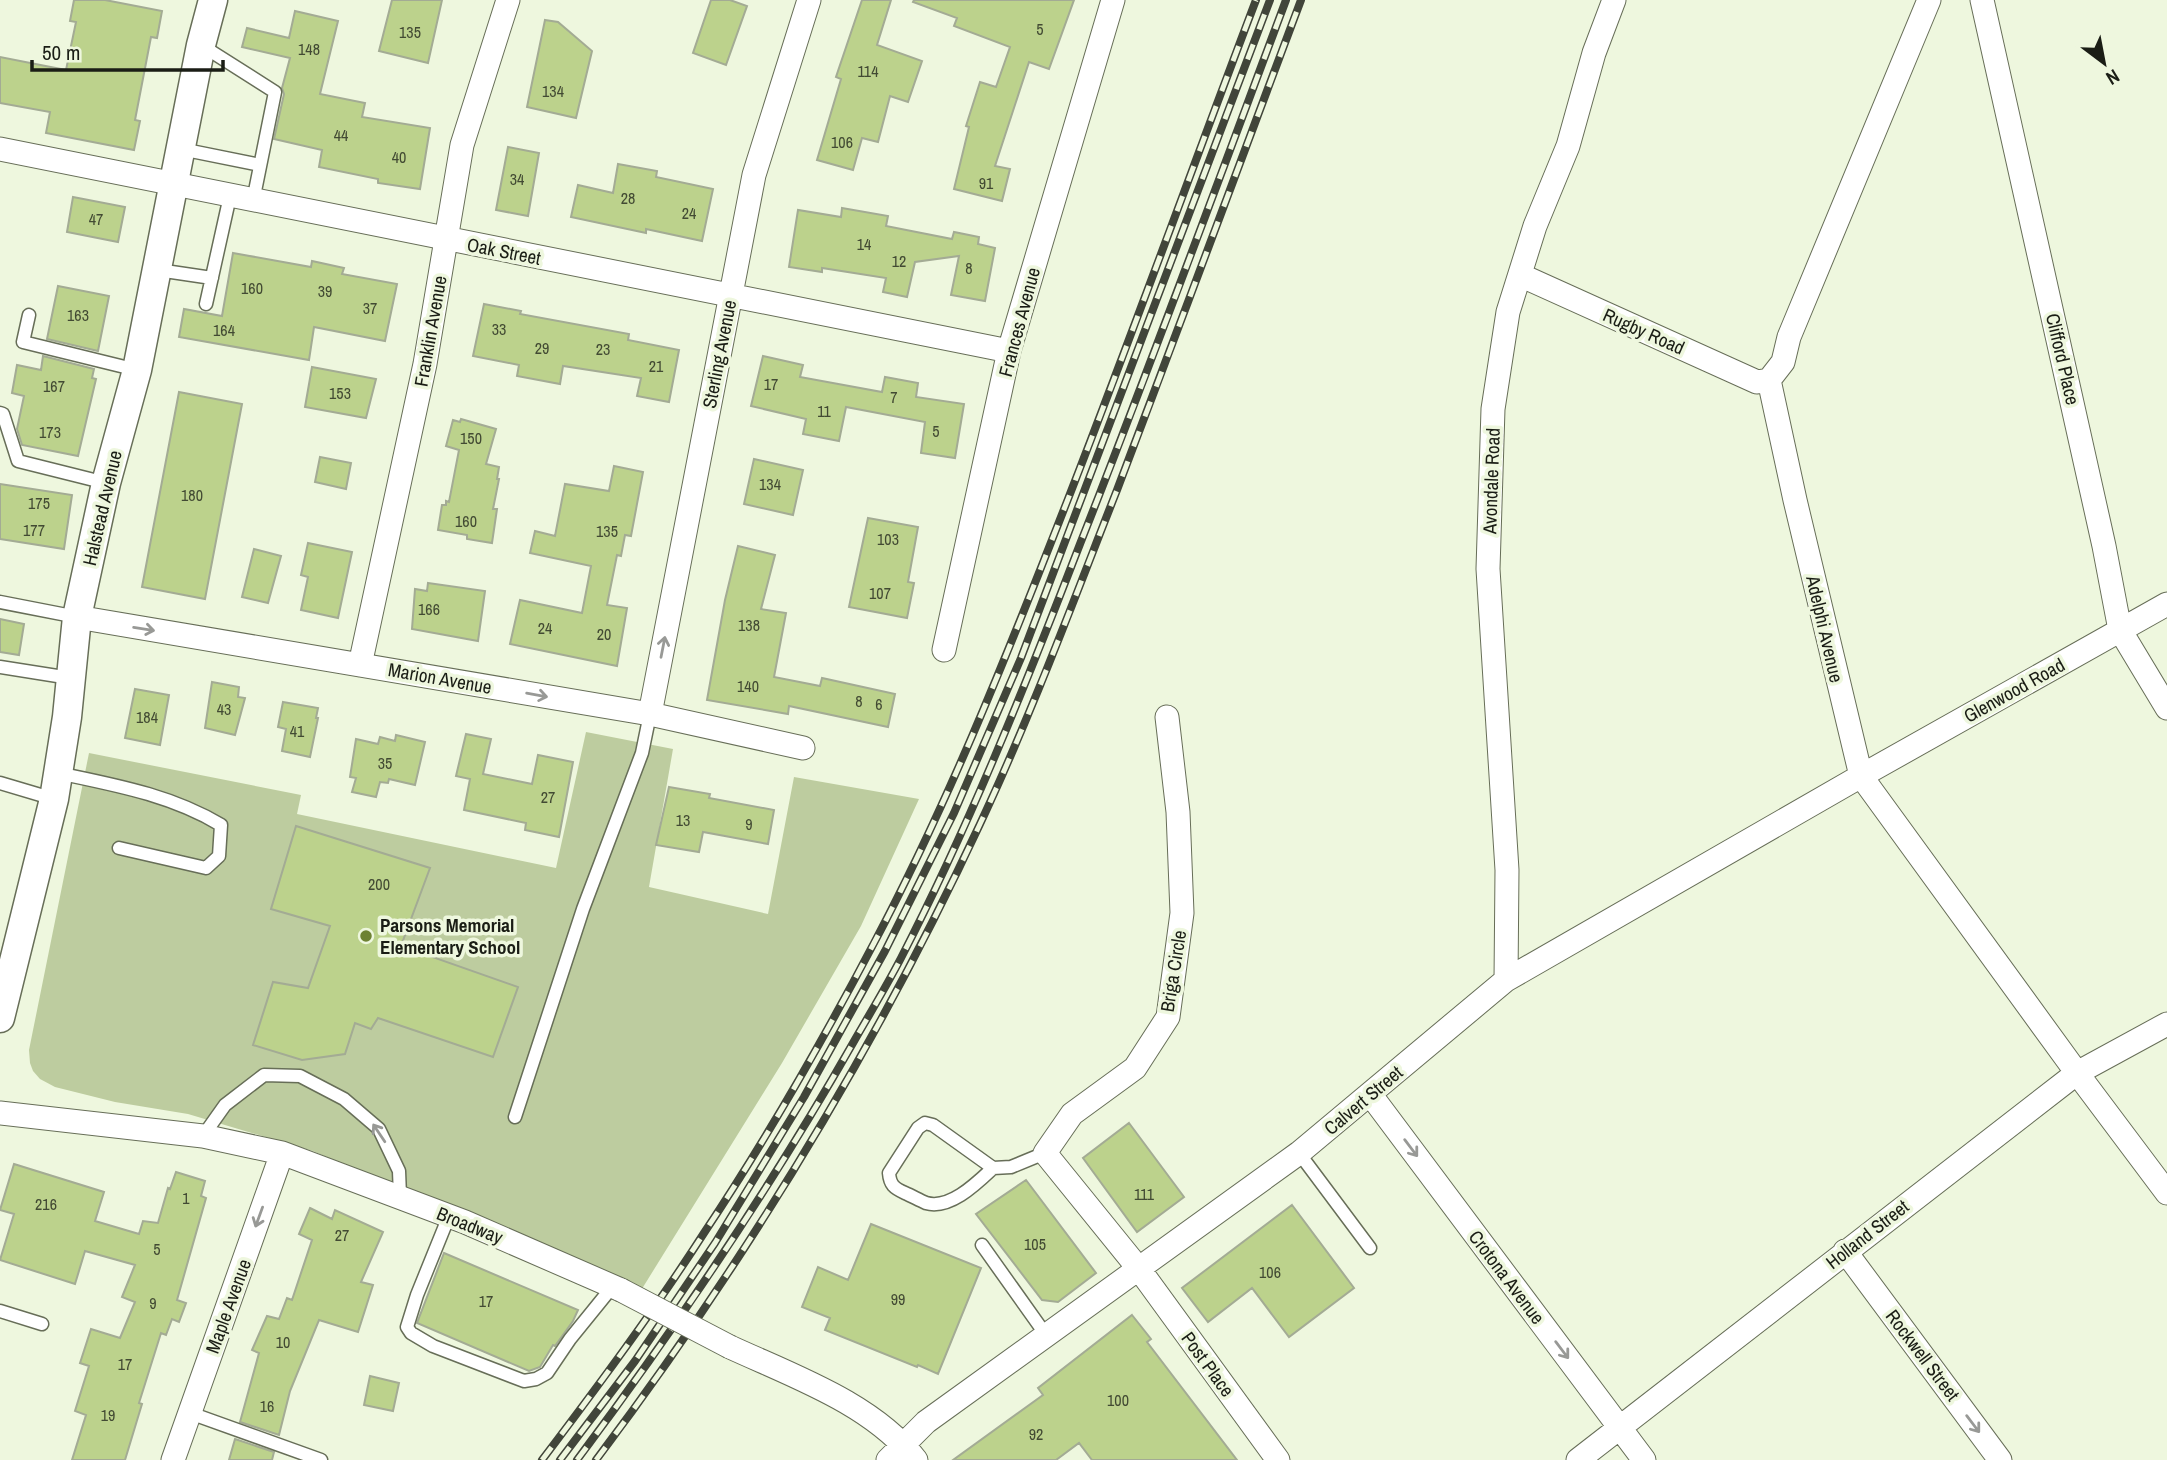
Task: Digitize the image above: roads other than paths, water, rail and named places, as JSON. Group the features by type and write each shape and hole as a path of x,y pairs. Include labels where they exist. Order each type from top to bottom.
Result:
{"street":[{"name":"Halstead Avenue","path":"1,1013 56,786 67,717 77,617 106,483 137,370 201,44 213,0"},
{"name":"Franklin Avenue","path":"360,665 425,364 463,145 508,0"},
{"name":"Sterling Avenue","path":"650,714 754,175 808,0"},
{"name":"Frances Avenue","path":"944,650 1009,351 1113,0"},
{"name":"Avondale Road","path":"1506,980 1507,870 1488,569 1493,409 1508,312 1535,226 1568,146 1594,53 1615,0"},
{"path":"1769,380 1783,362 1789,337 1929,0"},
{"name":"Clifford Place","path":"1982,0 2104,546 2120,630 2167,708"},
{"name":"Oak Street","path":"0,149 1009,351"},
{"name":"Rugby Road","path":"1520,275 1757,382 1769,380"},
{"name":"Adelphi Avenue","path":"1769,380 1861,776 2167,1193"},
{"name":"Glenwood Road","path":"1861,776 2167,604"},
{"name":"Marion Avenue","path":"77,617 650,714 803,748"},
{"name":"Briga Circle","path":"1045,1153 1072,1114 1135,1068 1168,1017 1182,913 1178,812 1167,717"},
{"name":"Calvert Street","path":"903,1455 926,1422 1299,1153 1506,980 1861,776"},
{"name":"Holland Street","path":"1577,1460 2077,1073 2167,1024"},
{"name":"Crotona Avenue","path":"1370,1094 1644,1460"},
{"name":"Broadway","path":"0,1113 203,1136 282,1153 400,1196 617,1288 730,1347 858,1408 903,1455"},
{"name":"Maple Avenue","path":"173,1460 282,1153"},
{"path":"1045,1153 1139,1269"},
{"name":"Rockwell Street","path":"1845,1251 2000,1460"},
{"name":"Post Place","path":"1139,1269 1278,1460"}],"lane":[{"path":"201,44 275,92 253,201"},
{"path":"180,149 260,165"},
{"path":"206,304 230,196"},
{"path":"158,270 212,278"},
{"path":"29,315 23,342 137,370"},
{"path":"0,413 3,414 19,461 106,483"},
{"path":"0,602 77,617"},
{"path":"0,667 70,678"},
{"path":"515,1117 583,909 642,753 650,714"},
{"path":"0,783 144,792 195,809 221,825 219,856 206,868 119,848"},
{"path":"203,1136 225,1105 264,1075 300,1076 344,1099 379,1129 398,1171 400,1196"},
{"path":"993,1168 933,1125 925,1123 918,1128 889,1173 894,1188 928,1204 943,1203 960,1195 993,1168 1011,1167 1045,1153"},
{"path":"1299,1153 1370,1248"},
{"path":"449,1216 417,1295 407,1328 433,1346 524,1381 536,1380 550,1368 570,1339 617,1288"},
{"path":"982,1245 1046,1335"},
{"path":"0,1311 42,1325"},
{"path":"190,1413 321,1460"}],"railway":[{"path":"542,1460 646,1320 749,1162 834,1017 900,892 972,735 1038,576 1256,0"},
{"path":"560,1460 635,1361 715,1243 804,1097 885,951 954,813 1021,658 1270,0"},
{"path":"577,1460 651,1359 756,1204 877,1001 926,907 974,805 1039,649 1286,0"},
{"path":"596,1460 704,1309 804,1152 897,990 980,824 1034,700 1117,490 1301,0"}],"place":[{"name":"Parsons Memorial Elementary School","path":"366,936"}]}
